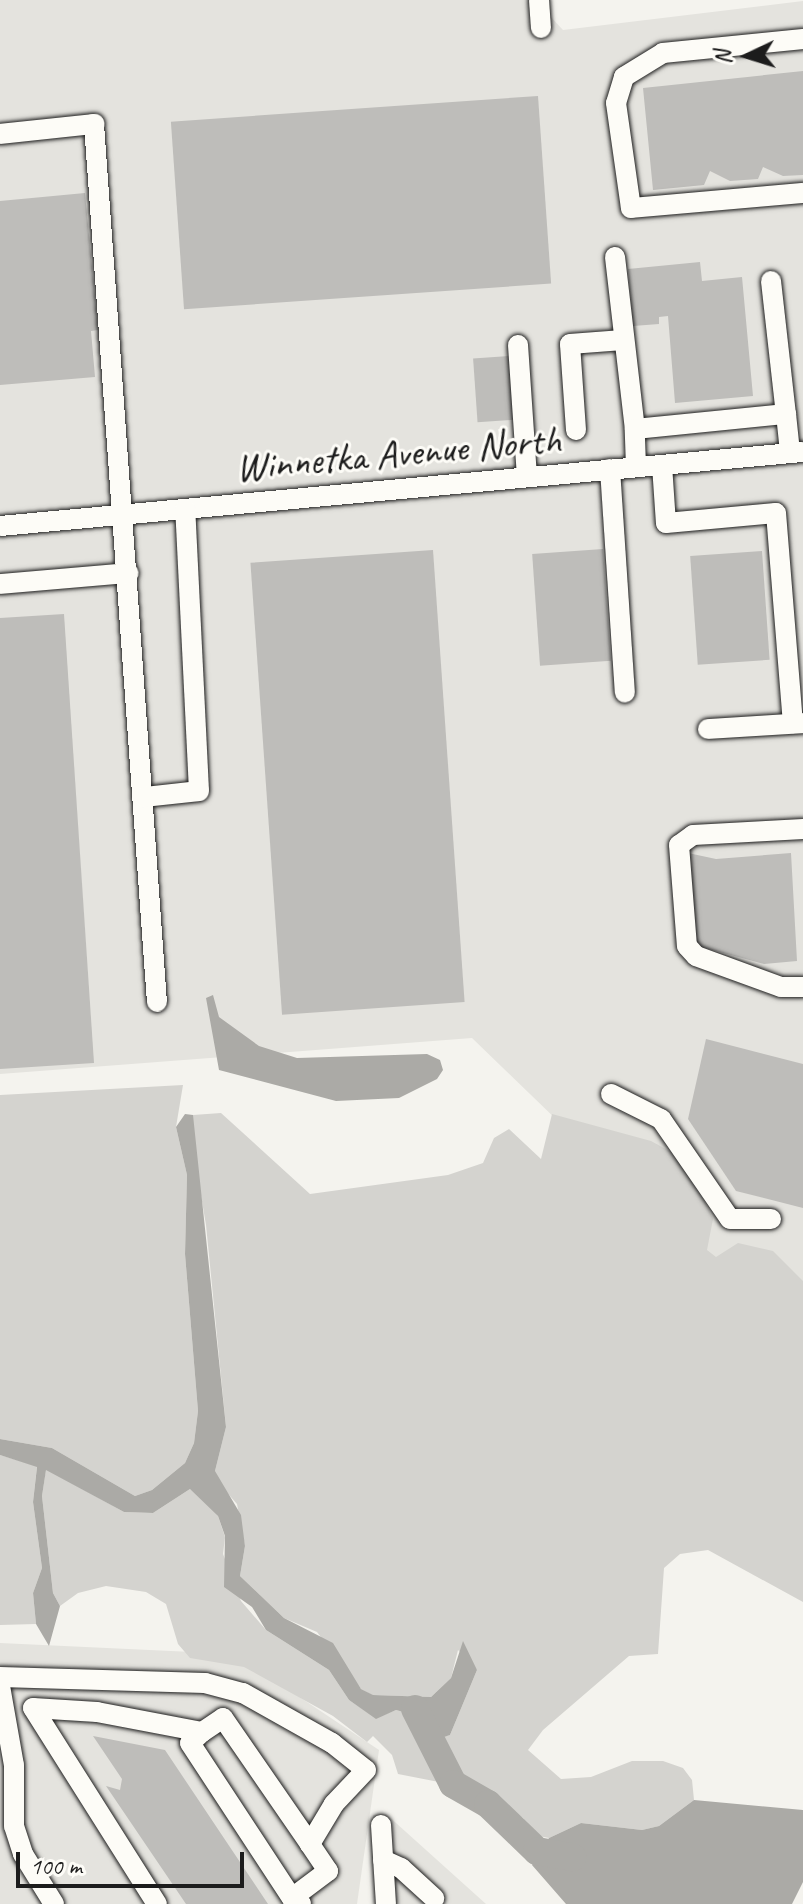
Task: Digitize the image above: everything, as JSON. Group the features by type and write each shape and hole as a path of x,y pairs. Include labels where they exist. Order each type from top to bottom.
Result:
{"street":[{"path":"539,0 541,28"},
{"path":"803,39 663,53 624,77 616,103 631,208 803,193"},
{"path":"0,134 94,124 126,515 157,1002"},
{"path":"615,257 635,429 636,467"},
{"path":"771,281 786,414 796,452"},
{"path":"576,430 570,344 623,340"},
{"path":"518,345 527,477"},
{"path":"635,429 786,414"},
{"name":"Winnetka Avenue North","path":"0,526 796,452"},
{"path":"662,465 666,523 776,513 798,723 708,729"},
{"path":"610,469 625,692"},
{"path":"144,797 199,791 185,509"},
{"path":"0,584 129,573"},
{"path":"803,845 802,829 693,835 679,845 687,946 696,956 781,987 803,987"},
{"path":"611,1094 661,1119 730,1219 771,1219"},
{"path":"0,1677 205,1683 243,1693 332,1743 366,1770 334,1804 310,1844"},
{"path":"205,1683 223,1718 328,1871 297,1901 190,1743 223,1718"},
{"path":"0,1686 14,1765 14,1826 23,1854 54,1904"},
{"path":"5,1714 33,1708 97,1712 202,1732"},
{"path":"33,1708 157,1904"},
{"path":"381,1825 386,1904"},
{"path":"383,1860 401,1868 434,1898"}],"shaded area":[{"path":"0,0 535,0 563,30 803,1 803,1358 472,1038 0,1074"},
{"path":"213,995 219,1017 259,1046 297,1058 427,1054 440,1060 443,1070 437,1079 399,1098 336,1101 219,1070 206,998"},
{"path":"183,1085 176,1127 187,1175 185,1254 198,1411 194,1443 185,1463 152,1490 135,1496 52,1448 0,1439 0,1095"},
{"path":"221,1113 310,1194 448,1175 483,1163 494,1138 509,1129 541,1159 552,1114 651,1141 673,1153 692,1175 713,1219 707,1250 716,1257 738,1243 773,1251 803,1281 803,1602 708,1550 680,1554 664,1568 658,1654 629,1656 543,1730 528,1750 561,1779 591,1777 632,1761 663,1761 683,1768 692,1780 694,1800 659,1826 642,1830 581,1823 549,1838 533,1835 523,1818 460,1779 435,1738 450,1735 477,1670 458,1650 451,1678 431,1697 372,1695 361,1689 317,1632 284,1618 240,1576 245,1546 237,1504 216,1480 215,1471 226,1427 206,1225 193,1148 193,1115"},
{"path":"185,1114 193,1115 226,1427 215,1471 241,1515 245,1546 240,1576 284,1618 333,1643 361,1689 373,1695 431,1697 451,1678 463,1641 477,1670 450,1735 422,1744 411,1714 396,1710 376,1719 349,1700 329,1670 266,1630 252,1607 224,1587 225,1536 218,1516 190,1489 153,1513 124,1512 46,1470 42,1496 53,1593 60,1606 49,1646 36,1624 33,1593 42,1568 33,1502 37,1467 0,1455 0,1439 52,1448 135,1496 152,1490 185,1463 194,1443 198,1411 185,1254 187,1175 176,1127"},
{"path":"0,1455 37,1466 33,1502 42,1568 33,1593 36,1624 0,1625"},
{"path":"46,1469 124,1512 153,1513 190,1489 199,1493 218,1516 225,1537 223,1554 241,1601 266,1630 329,1670 349,1700 376,1718 396,1710 412,1714 444,1783 398,1774 392,1755 373,1736 367,1742 333,1716 244,1667 190,1658 178,1644 166,1604 146,1592 106,1586 78,1593 60,1606 53,1593 42,1496"},
{"path":"0,1643 235,1654 379,1750 357,1904 0,1904"},
{"path":"694,1800 803,1810 803,1882 792,1904 566,1904 532,1865 549,1838 581,1823 642,1830 659,1826"},
{"path":"386,1814 486,1904 378,1904 373,1815"}],"building":[{"path":"803,71 803,175 783,176 763,167 758,179 730,181 710,171 704,185 653,190 643,88"},
{"path":"538,96 551,284 184,309 171,122"},
{"path":"85,193 98,330 91,331 95,377 0,385 0,201"},
{"path":"700,262 702,281 742,277 753,396 675,403 668,316 659,317 659,324 633,326 628,269"},
{"path":"509,356 513,420 478,422 473,359"},
{"path":"603,549 611,661 540,666 532,554"},
{"path":"433,550 465,1002 282,1015 250,563"},
{"path":"762,551 770,660 698,665 690,556"},
{"path":"64,614 94,1063 0,1069 0,618"},
{"path":"688,853 716,859 791,853 797,961 764,964 694,945"},
{"path":"706,1039 803,1064 803,1208 736,1191 688,1119"},
{"path":"93,1736 165,1750 268,1904 186,1904 106,1786 120,1790 122,1779"}],"waterway":[{"path":"415,1709 453,1784 488,1804 537,1851 572,1857"}]}
